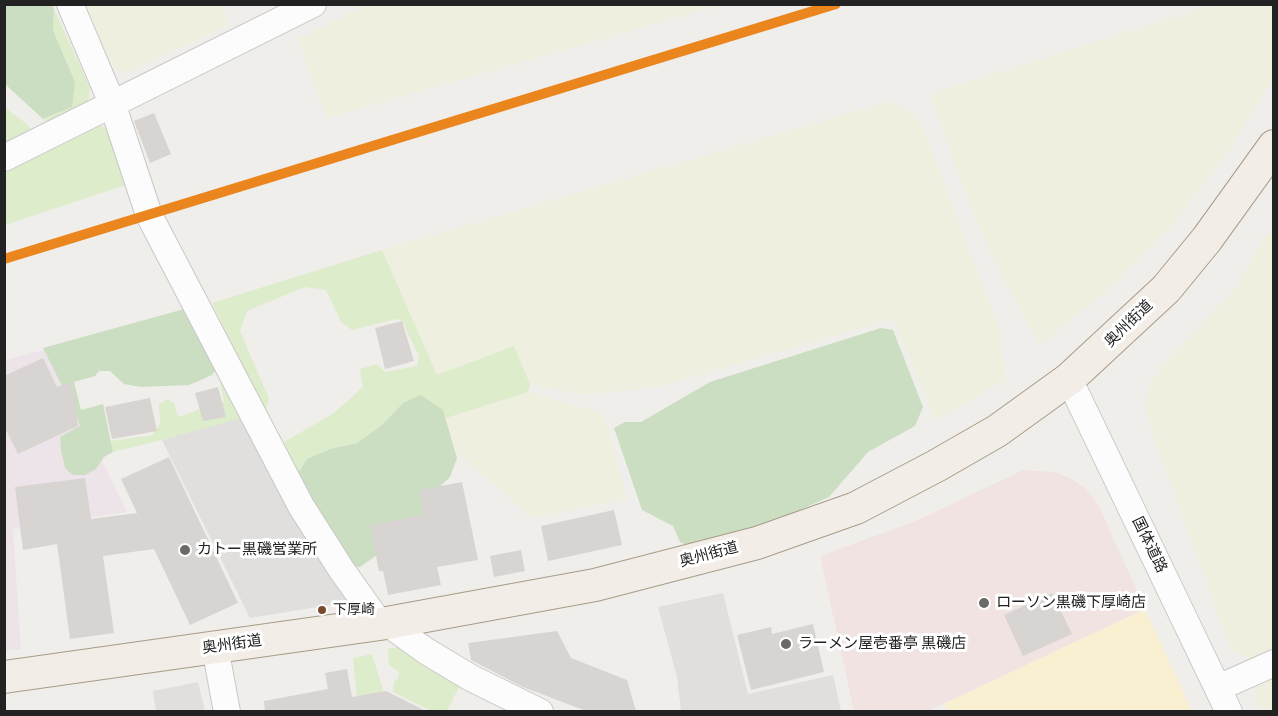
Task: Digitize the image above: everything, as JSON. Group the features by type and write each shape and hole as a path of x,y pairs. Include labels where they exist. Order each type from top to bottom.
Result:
{"main road":[{"name":"奥州街道","path":"4,677 384,623 595,585 757,543 856,507 936,466 997,431 1069,380 1166,289 1207,239 1274,146"}],"street":[{"path":"70,4 112,103 149,215 301,506 341,569 384,623 471,678 540,711"},
{"path":"4,158 313,4"},
{"name":"国体道路","path":"1069,380 1229,711"},
{"path":"215,647 227,711"},
{"path":"1218,688 1274,663"}],"shaded area":[{"path":"47,349 127,512 13,529 21,649 5,651 5,360"},
{"path":"247,417 320,556 348,602 250,618 162,440"},
{"path":"1023,470 1053,472 1070,478 1086,489 1098,504 1145,609 928,711 854,711 820,556 916,521"},
{"path":"723,593 748,694 833,675 841,711 681,711 677,677 658,607"},
{"path":"198,682 205,711 156,711 153,691"}],"green space":[{"path":"368,4 719,5 326,118 298,39"},
{"path":"4,5 52,5 54,9 53,30 75,82 72,107 43,119 5,84"},
{"path":"86,5 221,5 229,25 123,74 110,62"},
{"path":"1212,5 1273,5 1273,78 1229,151 1173,224 1112,286 1040,345 998,269 969,204 930,94"},
{"path":"54,9 90,88 87,108 52,126 43,120 71,107 75,82 53,29"},
{"path":"888,102 910,111 923,128 1000,331 1005,380 936,420 893,319 661,386 585,395 530,384 514,347 437,375 382,250"},
{"path":"4,107 27,124 34,134 4,147"},
{"path":"97,124 116,133 138,181 5,225 4,174 50,146"},
{"path":"1272,233 1273,650 1251,660 1231,650 1153,435 1145,406 1149,385 1162,366 1236,288 1265,236"},
{"path":"382,250 437,375 514,346 530,384 528,392 446,418 443,410 403,403 382,425 357,443 330,449 307,459 298,473 284,442 334,413 363,387 360,369 377,364 385,372 417,366 419,356 402,321 396,319 352,330 341,322 326,290 305,287 247,311 240,331 269,399 265,414 212,303"},
{"path":"195,306 220,365 212,375 189,385 141,387 124,384 110,371 99,371 95,376 74,382 81,410 103,404 113,452 104,457 96,469 85,475 73,475 65,468 60,437 80,426 43,348"},
{"path":"881,328 893,330 923,407 915,426 868,452 829,497 771,523 697,550 680,542 673,526 642,510 614,428 625,422 641,422 710,382"},
{"path":"228,381 247,419 113,452 111,441 152,435 160,424 159,404 167,399 174,403 178,417 224,401 220,383"},
{"path":"528,392 599,412 608,426 627,499 533,518 456,452 446,418"},
{"path":"421,395 443,410 457,458 450,477 431,495 438,512 360,567 350,567 341,559 298,473 307,459 330,449 357,443 382,425 403,403"},
{"path":"388,648 406,648 462,681 447,711 431,711 393,692 394,682 399,672 389,665"},
{"path":"372,654 384,693 375,711 358,711 353,658"},
{"path":"1273,678 1273,711 1261,711 1255,699 1257,689 1265,681"}],"sand":[{"path":"1145,609 1192,711 948,711 944,704"}],"building":[{"path":"154,113 171,154 150,163 134,121"},
{"path":"402,321 414,361 385,369 375,328"},
{"path":"43,358 57,387 72,382 78,426 18,454 4,426 4,376"},
{"path":"218,387 226,417 203,421 195,393"},
{"path":"150,398 157,431 112,439 105,407"},
{"path":"169,457 238,603 190,625 154,549 103,556 114,633 70,639 57,544 23,550 15,487 85,478 91,519 137,513 121,479"},
{"path":"462,482 478,560 437,567 441,585 388,595 383,571 379,571 370,525 424,515 419,490"},
{"path":"614,510 622,545 548,561 541,526"},
{"path":"521,550 525,571 494,577 490,556"},
{"path":"1052,593 1072,634 1023,656 1004,615"},
{"path":"813,624 824,672 751,690 737,635 771,627 772,634"},
{"path":"557,631 571,658 627,680 636,711 586,711 523,687 471,660 468,643"},
{"path":"347,669 352,697 386,691 426,711 265,711 264,701 328,689 325,673"}],"transit line":[{"path":"4,259 836,4"}],"place":[{"name":"カトー黒磯営業所","path":"185,550"},
{"name":"ローソン黒磯下厚崎店","path":"984,603"},
{"name":"下厚崎","path":"322,610"},
{"name":"ラーメン屋壱番亭 黒磯店","path":"786,644"}]}
